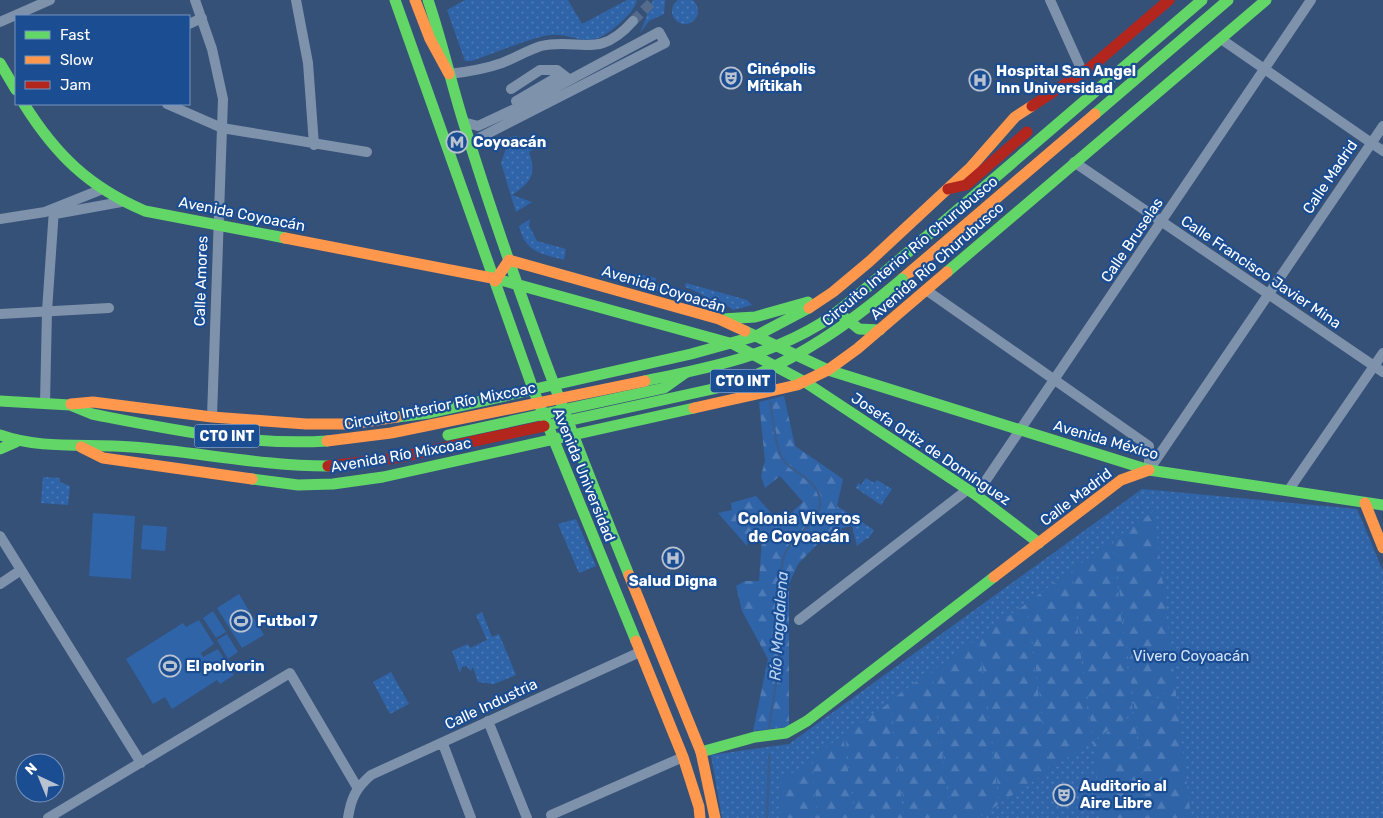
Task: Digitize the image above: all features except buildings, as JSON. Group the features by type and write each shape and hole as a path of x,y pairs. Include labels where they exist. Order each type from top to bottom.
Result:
{"main road":[{"name":"Avenida Universidad","path":"394,0 533,389 683,757 699,807 700,818"},
{"path":"415,0 430,39 449,74"},
{"name":"Avenida Universidad","path":"428,0 443,43 449,74 471,148 552,385 701,752 714,818"},
{"name":"CTO INT","path":"0,401 70,405 93,402 212,417 306,424 351,424 429,412 733,344 756,336 831,294 976,162 1015,117 1083,73 1169,0"},
{"name":"Circuito Interior Río Churubusco","path":"549,401 696,370 766,351 822,323 892,266 1202,0"},
{"name":"Circuito Interior Río Churubusco","path":"81,447 104,445 267,465 328,466 396,458 558,424 705,392 769,371 794,360 834,335 1228,0"},
{"path":"1208,17 1242,0"},
{"name":"Avenida Río Churubusco","path":"572,435 785,388 806,382 828,370 880,330 1074,162 1266,0"},
{"path":"0,63 15,88"},
{"path":"1049,116 1086,99"},
{"name":"Avenida Coyoacán","path":"25,105 46,138 61,155 100,190 121,202 145,211 477,274 733,344 806,382"},
{"path":"948,188 966,185 1036,125"},
{"name":"Avenida Coyoacán","path":"510,260 719,319 828,370"},
{"path":"495,280 510,260"},
{"path":"719,319 755,317 831,294 835,305 849,324 863,330 880,330"},
{"path":"448,435 668,386 687,371 691,364 691,354"},
{"name":"Avenida México","path":"828,370 1150,470 1383,505"},
{"name":"Josefa Ortiz de Domínguez","path":"806,382 972,492 1039,543"},
{"name":"Circuito Interior Río Mixcoac","path":"70,405 92,414 129,421 246,439 294,443 365,438 549,401"},
{"path":"429,412 440,420 448,435 447,450 435,466"},
{"name":"CTO INT","path":"0,435 16,442"},
{"name":"Avenida Río Mixcoac","path":"0,449 16,442 81,447 103,458 298,485 342,483 435,466 572,435"},
{"name":"Calle Madrid","path":"701,752 756,737 789,732 806,721 1121,480 1150,470"},
{"path":"1365,503 1383,548"}],"street":[{"path":"16,15 50,0"},
{"name":"Calle Amores","path":"195,0 221,85 222,128 212,417"},
{"path":"296,0 308,63 314,145"},
{"path":"1050,0 1083,73"},
{"name":"Calle Bruselas","path":"799,620 949,504 972,492 1021,431 1311,0"},
{"path":"0,22 15,15"},
{"path":"190,24 202,18"},
{"path":"449,74 471,72 500,63 541,46 586,46 601,43 615,37 633,21"},
{"path":"463,122 478,126 521,107 665,43 659,32 568,78 521,107 479,138 471,148"},
{"path":"1221,38 1383,151"},
{"path":"511,89 540,70 557,70 568,78"},
{"path":"169,105 222,128 314,145 368,152"},
{"name":"Calle Madrid","path":"1150,470 1383,126"},
{"name":"Calle Francisco Javier Mina","path":"1074,162 1161,223 1383,372"},
{"path":"50,212 100,190"},
{"path":"0,219 121,202"},
{"path":"45,403 50,212"},
{"path":"926,290 1150,446 1150,470"},
{"path":"0,314 109,308"},
{"path":"1288,491 1383,353"},
{"path":"0,536 141,763"},
{"path":"0,584 21,570"},
{"name":"Calle Industria","path":"357,787 371,775 640,652"},
{"path":"48,818 290,673 357,787 350,802 348,818"},
{"path":"488,721 527,818"},
{"path":"440,745 443,744 471,818"},
{"path":"551,815 683,757"}],"green space":[{"path":"680,-1 690,-1 697,6 697,16 690,23 680,23 673,16 673,6"},
{"path":"465,0 568,0 582,24 627,0 637,0 632,10 619,24 597,38 589,40 555,35 544,36 516,44 471,61 465,61 447,10"},
{"path":"653,0 665,0 664,14 649,21 640,33"},
{"path":"516,136 522,145 533,137 539,146 529,152 532,167 531,177 524,186 512,195 532,202 516,212 501,163 510,137"},
{"path":"530,219 529,226 537,241 566,249 564,260 548,256 530,247 522,235 519,226"},
{"path":"638,274 656,278 655,284 694,295 696,301 644,287 645,281 627,277"},
{"path":"686,283 747,300 752,305 733,310 727,305 710,300 685,287"},
{"path":"784,396 795,446 843,479 832,529 798,564 789,584 789,727 753,731 768,659 742,611 736,586 745,581 759,581 762,539 748,538 747,546 718,513 732,510 731,503 756,496 780,523 803,502 780,476 765,488 761,476 765,461 759,402"},
{"path":"43,477 60,478 60,482 70,486 68,505 41,503"},
{"path":"866,478 874,483 877,480 892,489 881,505 856,488 858,483 861,485"},
{"name":"Vivero Coyoacán","path":"1142,489 1357,509 1383,571 1383,818 722,818 711,755 789,744"},
{"path":"837,506 874,530 868,539 857,546 852,526 842,528 834,545 829,542"},
{"path":"1154,511 1175,685 1135,712 1113,540"},
{"path":"93,513 135,516 131,579 89,576"},
{"path":"576,519 596,566 579,573 558,524"},
{"path":"143,525 167,527 165,551 141,549"},
{"path":"1112,541 1133,713 1093,741 1072,570"},
{"path":"1071,571 1091,741 1050,770 1027,603"},
{"name":"Futbol 7","path":"239,594 264,635 242,648 217,608"},
{"path":"1026,604 1049,771 1000,803 979,637"},
{"path":"213,611 226,632 216,638 203,618"},
{"path":"482,612 492,637 499,634 516,675 494,684 478,682 473,667 471,671 466,666 462,667 460,673 452,651 468,644 470,648 487,640 476,615"},
{"name":"El polvorin","path":"199,620 214,644 201,653 203,657 218,649 234,675 220,684 217,680 172,709 165,697 153,704 126,659 183,623 186,627"},
{"path":"227,634 238,652 228,659 217,640"},
{"path":"978,638 999,804 978,818 952,818 932,671"},
{"path":"931,671 951,818 906,818 890,701"},
{"path":"391,672 409,704 390,714 373,682"},
{"path":"1175,686 1191,818 1148,818 1135,714"},
{"path":"889,703 904,818 856,818 845,734"},
{"path":"1134,714 1147,818 1102,818 1093,742"},
{"path":"843,735 855,818 818,818 812,758"},
{"path":"811,759 817,818 782,818 780,782"}],"waterway":[{"name":"Río Magdalena","path":"769,729 780,646 780,587 783,559 791,543 816,516 820,499 815,486 788,466 781,456 776,441 770,402"},
{"name":"Río Magdalena","path":"767,818 769,755"}],"tunnel":[{"path":"633,21 654,0"}],"traffic: fast":[{"path":"395,0 533,389 636,641"},
{"path":"428,0 464,124 501,238 563,408 629,575"},
{"path":"892,266 1202,0"},
{"path":"1095,114 1228,0"},
{"path":"947,272 1266,0"},
{"path":"0,63 15,88"},
{"path":"25,105 49,139 76,168 125,202 145,211 285,238"},
{"path":"645,381 735,360 778,345 820,324 839,311 892,266"},
{"path":"497,279 733,344 805,382"},
{"path":"544,426 731,385 778,364 821,340 902,279"},
{"path":"722,319 755,317 808,302"},
{"path":"397,417 429,413 691,354 756,336 809,308"},
{"path":"844,317 859,329 880,330"},
{"path":"745,331 828,370"},
{"path":"828,370 1149,470 1383,505"},
{"path":"448,435 664,388 685,373"},
{"path":"805,382 976,495 1039,543"},
{"path":"0,401 70,405 92,414 239,439 298,442 327,441"},
{"path":"252,479 298,485 333,484 383,477 694,408"},
{"path":"0,435 32,443 132,447 279,464 328,466"},
{"path":"0,449 16,442"},
{"path":"701,752 755,737 786,733 807,721 994,577"}],"traffic: slow":[{"path":"415,0 430,39 449,74"},
{"path":"809,308 833,292 870,261 971,167 1015,117 1032,106"},
{"path":"902,279 1095,114"},
{"path":"285,238 497,279"},
{"path":"495,281 509,260 719,319 745,331"},
{"path":"694,408 797,385 828,370 857,349 947,272"},
{"path":"327,441 391,433 645,381"},
{"path":"71,404 93,402 212,417 306,424 351,424 397,417"},
{"path":"81,447 103,458 252,479"},
{"path":"994,577 1121,480 1149,470"},
{"path":"1365,503 1383,548"},
{"path":"629,575 701,752 715,818"},
{"path":"636,641 683,757 699,807 700,818"}],"traffic: jam":[{"path":"1032,106 1091,67 1169,0"},
{"path":"948,189 966,185 1027,132"},
{"path":"328,466 396,458 544,426"}],"place":[{"name":"Cinépolis Mítikah","path":"731,78"},
{"name":"Hospital San Angel Inn Universidad","path":"980,80"},
{"name":"Coyoacán","path":"457,142"},
{"name":"Salud Digna","path":"673,558"},
{"name":"Futbol 7","path":"241,621"},
{"name":"El polvorin","path":"170,666"},
{"name":"Auditorio al Aire Libre","path":"1064,795"}],"district":[{"name":"Colonia Viveros de Coyoacán","path":"799,527"}]}
